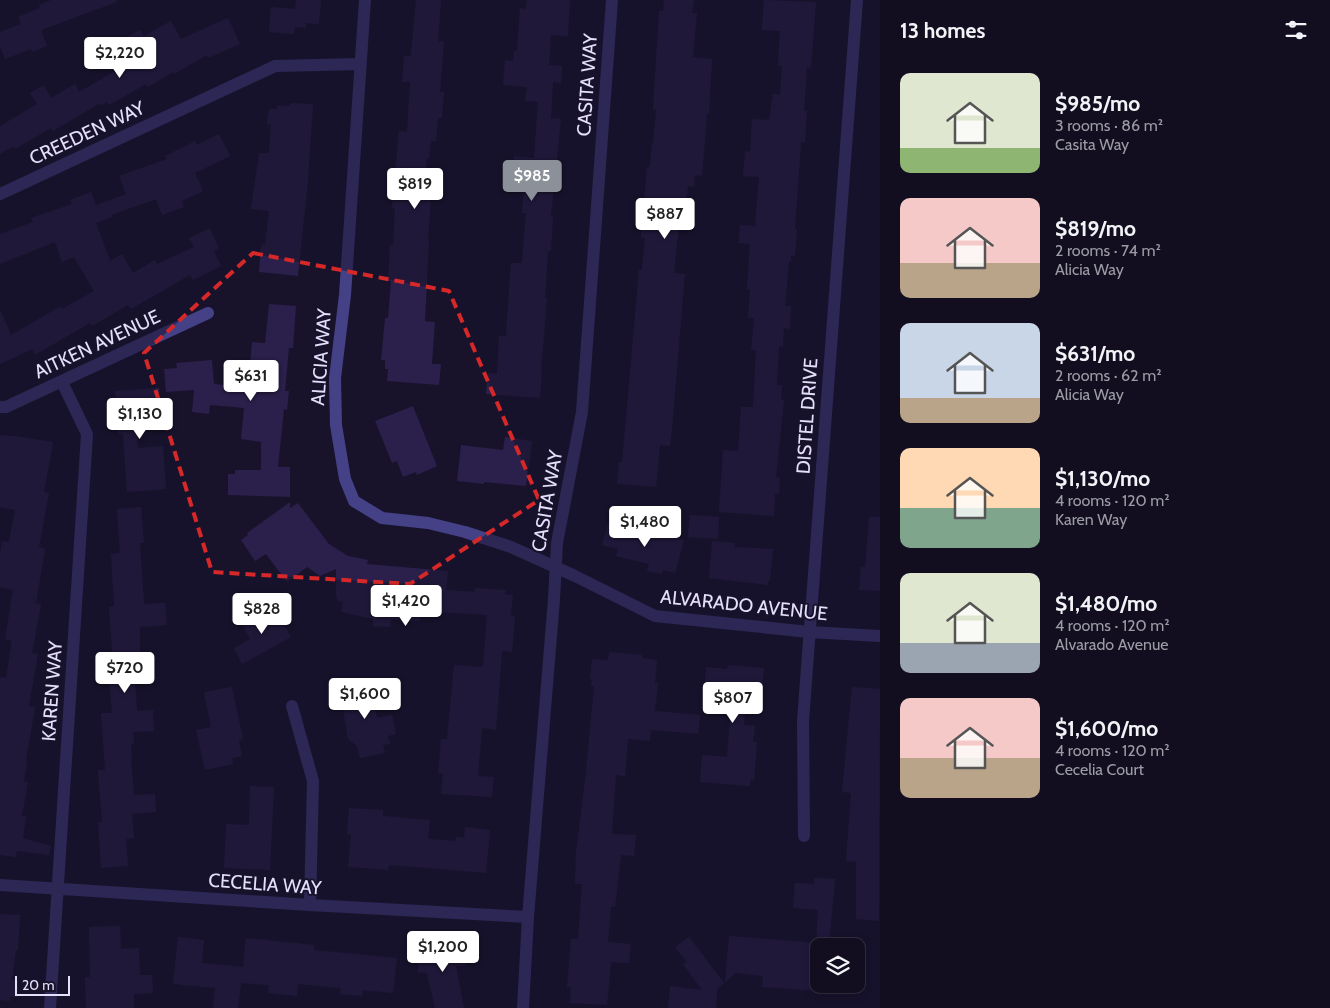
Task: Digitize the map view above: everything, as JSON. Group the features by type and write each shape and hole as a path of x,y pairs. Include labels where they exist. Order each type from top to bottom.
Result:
{"street":[{"name":"ALICIA WAY","path":"365,0 345,295 334,378 336,425 344,479 354,501 382,518 428,523 466,532 511,547 555,568"},
{"name":"CASITA WAY","path":"523,1008 528,917 557,543 582,412 612,0"},
{"name":"DISTEL DRIVE","path":"804,836 803,721 857,0"},
{"name":"CREEDEN WAY","path":"0,194 275,66 361,64"},
{"name":"AITKEN AVENUE","path":"0,407 6,407 62,382 208,313"},
{"name":"KAREN WAY","path":"50,1008 87,434 62,382"},
{"name":"ALVARADO AVENUE","path":"555,568 655,616 809,632 880,636"},
{"path":"292,706 313,781 310,906"},
{"name":"CECELIA WAY","path":"0,885 310,906 528,917"}],"highlighted area":[{"path":"253,253 449,291 539,500 410,584 212,572 144,353"}],"building":[{"path":"51,0 116,0 117,2 41,30 47,46 32,52 31,49 5,59 0,47 0,32 21,24 18,17 40,8 39,5"},
{"path":"296,0 321,0 319,24 306,23 306,28 295,27 294,34 269,32 271,7 295,9"},
{"path":"416,0 441,0 438,41 444,42 440,92 444,92 442,118 438,118 436,141 431,141 424,187 432,187 425,321 435,322 432,364 441,364 439,385 387,381 388,369 385,369 385,360 381,360 385,318 388,318 391,281 388,281 390,245 393,245 395,208 392,208 399,131 407,132 410,82 402,82 404,56 411,56"},
{"path":"527,0 570,0 568,36 551,35 549,65 562,66 561,83 553,82 551,118 561,119 551,216 553,216 551,251 548,251 545,298 547,298 540,398 486,394 488,373 497,374 499,336 506,336 511,263 522,263 526,213 522,213 525,177 513,176 514,156 534,158 538,102 525,101 527,87 503,85 505,60 513,61 514,51 517,51 520,8 526,9"},
{"path":"664,0 694,0 692,13 697,13 693,57 712,59 709,114 707,114 702,176 695,175 694,187 688,186 684,226 679,225 674,273 685,274 672,428 670,446 660,445 656,487 617,484 619,462 622,463 639,270 642,270 645,238 641,237 647,167 650,167 656,110 653,110 659,11 663,11"},
{"path":"764,0 816,2 811,68 807,67 804,111 807,111 805,143 801,142 795,256 791,255 791,261 789,261 785,306 791,306 790,329 784,328 783,347 779,346 777,385 782,385 781,400 784,400 776,477 780,478 779,494 775,494 774,516 719,512 723,450 738,451 741,407 753,407 756,350 751,350 754,318 748,318 750,289 747,289 750,244 739,243 740,225 755,226 759,177 743,176 745,151 750,152 752,119 769,120 773,94 780,95 782,66 778,66 780,31 762,30"},
{"path":"228,18 240,44 208,58 207,55 174,74 173,72 148,87 146,84 109,105 107,102 101,105 100,103 53,131 51,128 15,149 14,146 0,154 0,126 37,104 30,93 44,85 51,98 75,84 79,92 133,61 121,40 140,30 144,36 171,21 181,39"},
{"path":"291,103 313,104 308,180 298,276 259,272 261,244 265,245 269,211 251,209 259,153 269,153 271,125 267,124 269,109 277,109 277,106 289,106"},
{"path":"219,134 230,156 195,173 203,191 182,201 184,207 162,215 156,199 111,215 112,217 96,223 110,261 122,254 133,273 155,260 157,264 194,247 189,238 210,228 219,249 214,251 221,266 193,280 190,275 131,309 128,305 92,326 90,323 35,355 32,349 0,364 0,310 11,335 61,306 62,309 94,291 74,257 62,262 55,242 0,264 0,234 33,222 31,218 72,204 70,200 91,192 96,205 126,194 119,176 167,159 165,156 195,141 197,145"},
{"path":"269,304 296,306 293,348 289,348 285,391 289,391 287,410 284,409 278,467 290,467 290,497 228,495 228,474 235,474 235,470 261,470 261,442 241,439 244,408 210,405 209,414 192,412 194,390 166,392 164,369 177,368 176,363 212,360 214,384 248,387 252,342 265,343"},
{"path":"159,388 161,417 136,420 138,448 163,446 166,489 127,492 123,434 118,434 115,391"},
{"path":"413,406 437,466 417,475 416,472 403,477 397,461 392,463 375,421"},
{"path":"0,435 53,442 44,492 49,493 39,547 45,549 36,603 41,604 32,653 38,654 29,706 35,707 26,761 24,782 28,782 22,816 26,816 23,838 51,846 49,855 17,851 16,857 0,855 0,677 6,678 12,641 5,639 13,590 0,587 0,555 2,541 9,542 15,510 0,507"},
{"path":"505,437 532,441 526,486 457,481 461,445 503,450"},
{"path":"290,502 290,508 298,503 329,544 348,556 368,560 367,564 448,571 446,590 475,592 475,588 506,590 505,594 513,595 511,615 515,616 512,652 502,651 496,730 482,728 478,776 494,777 492,797 441,794 443,773 438,773 441,739 447,739 454,665 483,667 487,615 421,611 420,621 391,619 390,627 373,626 373,619 341,612 343,602 338,601 336,595 336,569 320,576 307,567 287,582 266,554 255,561 241,540 248,535 247,533"},
{"path":"141,507 144,543 140,543 144,604 165,603 167,625 140,627 140,652 133,653 137,711 153,710 154,731 133,732 134,744 131,745 131,759 134,795 155,794 156,812 132,814 134,838 126,839 128,866 101,868 98,822 102,822 98,770 105,770 101,713 112,713 108,662 113,661 109,607 114,606 111,554 120,553 117,509"},
{"path":"690,515 719,517 718,539 688,537"},
{"path":"869,517 880,517 880,591 859,590 861,566 865,567"},
{"path":"608,523 656,536 657,533 684,540 675,573 663,570 662,574 647,571 649,564 616,556 618,549 602,545"},
{"path":"712,541 735,543 734,547 773,549 768,585 709,578"},
{"path":"275,607 291,637 242,664 234,648 250,639 242,624"},
{"path":"609,652 642,655 642,658 657,660 655,683 658,683 655,711 700,715 698,734 651,730 650,741 628,739 625,776 616,775 612,834 636,835 634,856 621,855 615,907 611,907 608,942 631,944 629,963 611,962 607,1005 570,1003 571,987 567,987 571,939 578,939 582,884 575,884 576,852 594,686 591,686 592,679 590,679 592,659 608,660"},
{"path":"728,665 764,668 761,696 746,695 744,725 755,726 753,742 757,742 754,781 750,780 750,786 700,782 702,755 727,757 731,710 703,708 706,667 727,669"},
{"path":"369,680 377,718 392,715 396,734 388,736 390,744 383,745 385,753 360,758 357,746 348,739 339,686"},
{"path":"232,687 243,739 239,740 242,756 232,758 233,764 205,770 196,730 211,727 204,692"},
{"path":"852,687 880,689 879,921 856,919 856,862 846,861 851,793 842,792"},
{"path":"250,786 274,787 270,870 224,868 226,824 249,825"},
{"path":"349,808 383,810 383,816 430,820 428,839 455,841 456,837 464,838 465,827 490,830 486,873 389,865 388,870 348,867 351,835 347,834"},
{"path":"814,878 835,879 830,938 816,938 818,910 793,908 795,883 814,884"},
{"path":"0,914 20,915 18,950 16,950 12,980 18,981 17,997 10,997 10,1001 0,1000"},
{"path":"120,926 121,949 139,948 140,975 152,975 153,993 134,994 134,1008 86,1008 85,977 90,977 89,927"},
{"path":"729,936 810,943 810,990 762,987 763,976 736,973 725,982"},
{"path":"178,937 204,940 202,963 243,967 246,938 314,945 314,950 397,958 393,993 363,990 362,996 340,994 341,988 298,984 297,996 268,993 269,985 241,983 238,1008 213,1008 215,988 173,984"},
{"path":"689,937 724,983 717,989 716,1008 668,1008 670,986 702,990 683,964 687,962 675,947"},
{"path":"420,943 467,947 465,966 456,966 464,1008 435,1008 427,973 418,972"}]}
